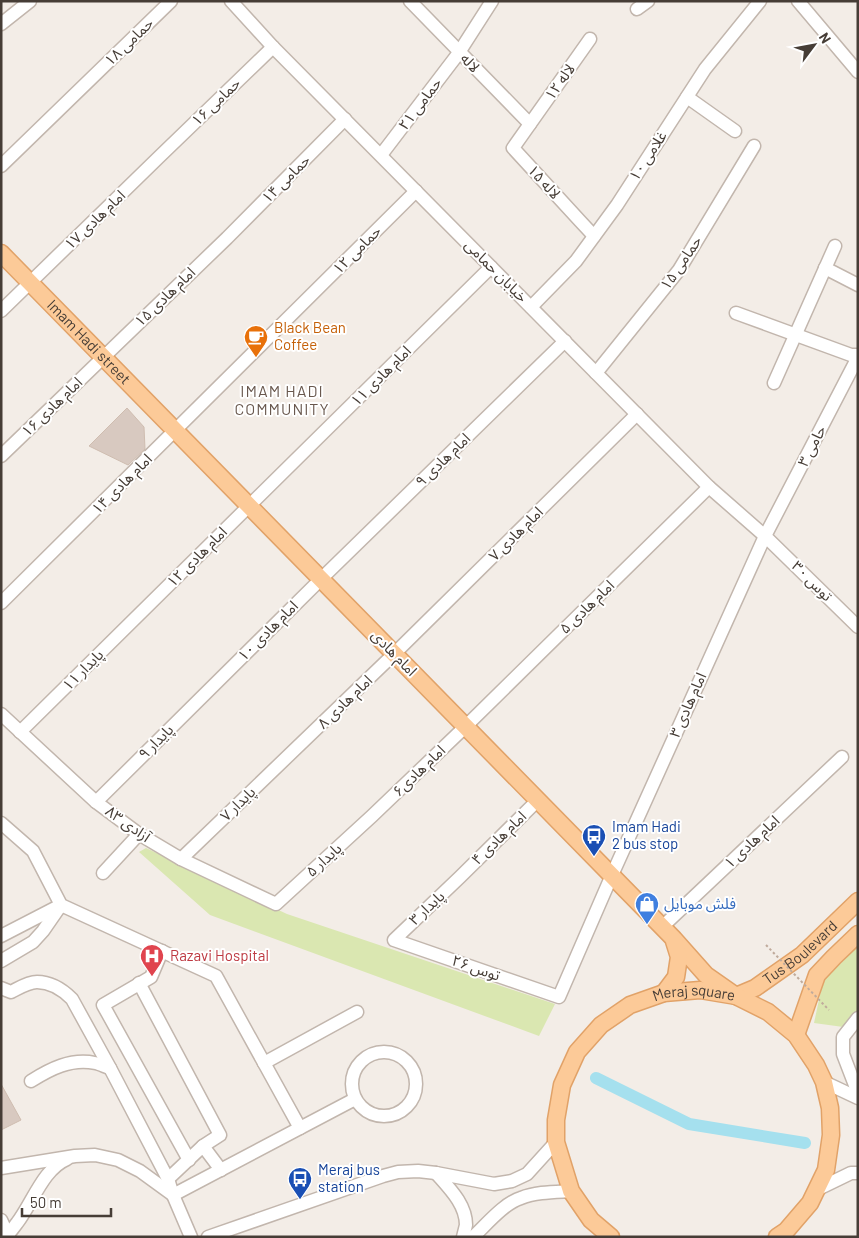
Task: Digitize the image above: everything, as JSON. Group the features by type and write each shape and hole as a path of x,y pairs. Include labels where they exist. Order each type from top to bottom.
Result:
{"main road":[{"name":"Imam Hadi street","path":"1,253 176,431"},
{"name":"امام هادی","path":"176,431 612,875 706,975 736,996"},
{"name":"Tus Boulevard","path":"736,996 755,988 802,955 858,901"},
{"path":"664,992 676,977 679,957 668,933"},
{"name":"Tus Boulevard","path":"796,1036 817,975 858,934"},
{"name":"Meraj square","path":"610,1237 591,1220 571,1190 556,1142 556,1120 562,1085 578,1052 601,1025 630,1004 664,992 700,990 736,996 768,1012 796,1036 816,1065 824,1082 830,1108 831,1135 826,1170 810,1203 783,1235"},
{"path":"591,1220 592,1237"}],"street":[{"path":"1,24 30,1"},
{"name":"حمامی ۱۸","path":"1,166 171,1"},
{"name":"خیابان حمامی","path":"231,1 273,47 709,487 765,536"},
{"name":"لاله","path":"410,1 530,124"},
{"name":"حمامی ۲۱","path":"381,156 459,52 492,1"},
{"path":"637,9 648,1"},
{"name":"غلامی ۱۰","path":"531,307 576,260 594,236 705,69 760,1"},
{"path":"798,1 858,72"},
{"name":"لاله ۱۲","path":"530,124 590,39"},
{"name":"حمامی ۱۶","path":"159,157 273,47"},
{"path":"687,97 735,131"},
{"name":"حمامی ۱۴","path":"227,238 345,119"},
{"name":"لاله ۱۵","path":"530,124 513,148 594,236"},
{"name":"حمامی ۱۵","path":"596,373 679,270 754,146"},
{"name":"امام هادی ۱۷","path":"1,312 159,157"},
{"name":"حمامی ۱۲","path":"176,431 416,191"},
{"name":"امام هادی ۱۵","path":"103,357 227,238"},
{"path":"774,384 834,246"},
{"name":"امام هادی ۱۱","path":"249,506 491,267"},
{"path":"825,268 858,285"},
{"path":"736,313 858,356"},
{"name":"امام هادی ۹","path":"321,579 565,341"},
{"name":"حامی ۳","path":"765,536 858,356"},
{"name":"امام هادی ۱۶","path":"1,456 103,357"},
{"name":"امام هادی ۷","path":"394,654 637,414"},
{"name":"امام هادی ۱۴","path":"1,603 176,431"},
{"name":"امام هادی ۵","path":"466,726 709,487"},
{"name":"امام هادی ۱۲","path":"146,608 249,506"},
{"name":"توس ۳۰","path":"765,536 858,627"},
{"name":"امام هادی ۳","path":"559,996 765,536"},
{"name":"امام هادی ۱۰","path":"216,683 321,579"},
{"name":"پایدار ۱۱","path":"20,732 146,608"},
{"name":"امام هادی ۸","path":"295,749 394,654"},
{"name":"پایدار ۹","path":"96,802 216,683"},
{"name":"آزادی ۸۳","path":"1,714 135,838 276,904"},
{"name":"امام هادی۶","path":"372,816 466,726"},
{"name":"پایدار ۷","path":"182,859 295,749"},
{"name":"امام هادی ۱","path":"668,933 842,757"},
{"name":"امام هادی ۴","path":"460,877 538,800"},
{"name":"پایدار ۵","path":"276,904 372,816"},
{"path":"1,823 33,851 61,905 216,976 300,1128"},
{"path":"102,873 135,838"},
{"name":"پایدار ۳","path":"394,940 460,877"},
{"path":"1,936 61,905"},
{"path":"1,961 33,942 61,905"},
{"name":"توس ۲۶","path":"394,940 559,996"},
{"path":"162,952 151,977 103,1005 189,1160"},
{"path":"1,988 11,992 24,985 37,982 63,990 72,999 168,1179 191,1237"},
{"path":"138,984 220,1135 204,1146 168,1179"},
{"path":"264,1063 357,1012"},
{"path":"858,1018 843,1037 843,1054 858,1093"},
{"path":"378,1052 388,1052 398,1055 412,1069 416,1089 407,1107 399,1113 379,1116 369,1113 355,1099 351,1079 354,1070 368,1056 378,1052"},
{"path":"30,1081 49,1070 78,1062 95,1063 110,1068"},
{"path":"824,1082 858,1098"},
{"path":"173,1195 355,1099"},
{"path":"208,1237 398,1172 418,1171 436,1173 494,1184 512,1181 526,1174 556,1142"},
{"path":"204,1146 221,1170"},
{"path":"1,1168 75,1156 94,1155 118,1160 140,1171 173,1195"},
{"path":"7,1236 25,1212 47,1174 60,1162 75,1156"},
{"path":"436,1173 454,1193 462,1208 466,1224 463,1237"},
{"path":"816,1190 851,1174 858,1173"},
{"path":"473,1237 505,1207 519,1198 535,1194 571,1190"},
{"path":"1,1220 7,1236"}],"path":[{"path":"766,945 829,1010"}],"green space":[{"path":"146,848 287,914 555,1004 539,1036 210,915 139,852"},
{"path":"858,946 858,1029 814,1023 823,981"}],"building":[{"path":"127,408 144,427 145,449 128,465 89,446"},
{"path":"1,1084 21,1120 1,1130"}],"waterway":[{"path":"596,1078 689,1124 805,1143"}],"place":[{"name":"Black Bean Coffee","path":"256,358"},
{"name":"Imam Hadi 2 bus stop","path":"594,857"},
{"name":"فلش موبایل","path":"647,925"},
{"name":"Razavi Hospital","path":"152,977"},
{"name":"Meraj bus station","path":"300,1200"}],"district":[{"name":"IMAM HADI COMMUNITY","path":"282,400"}]}
